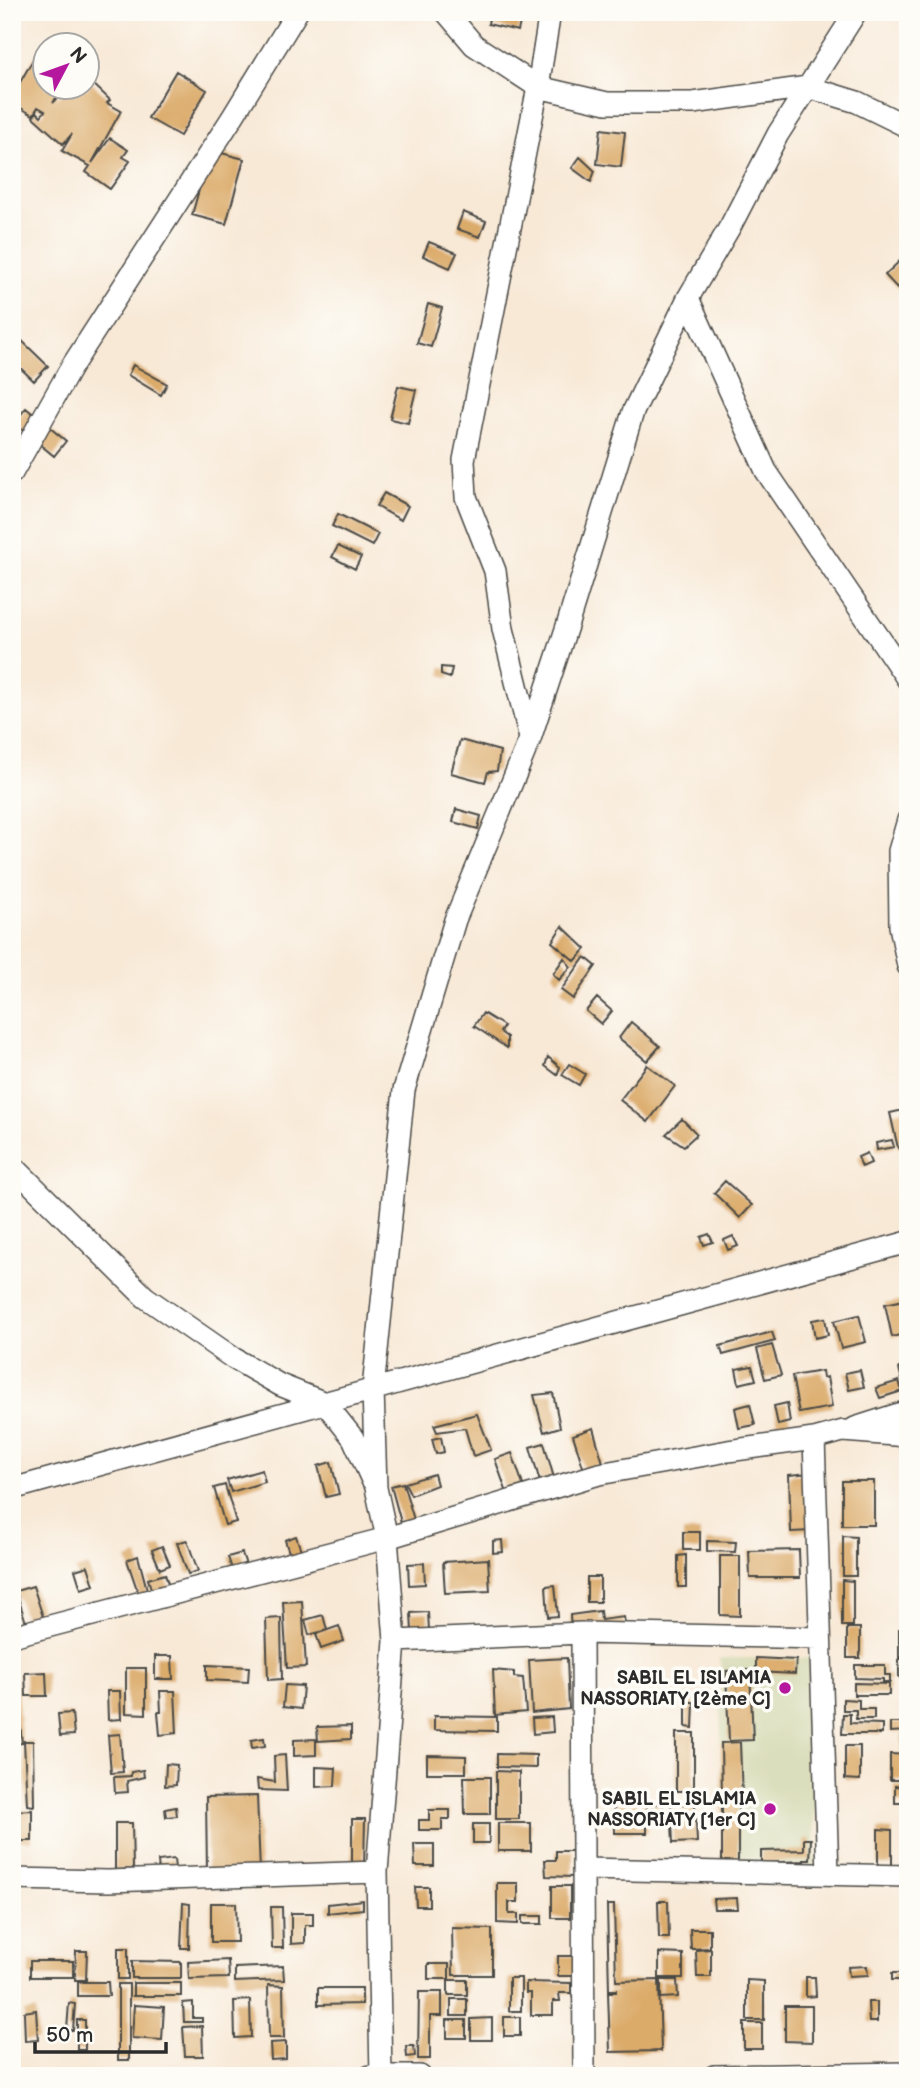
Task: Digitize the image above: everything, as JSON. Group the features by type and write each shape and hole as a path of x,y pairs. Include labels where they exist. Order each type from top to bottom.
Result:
{"street":[{"path":"12,473 72,366 297,12"},
{"path":"446,12 474,45 538,87 607,103 693,103 808,87 858,102 908,127"},
{"path":"530,739 503,629 495,571 466,497 464,460 538,87 550,12"},
{"path":"381,2076 377,1872 396,1641 387,1538 376,1488 373,1389 404,1090 455,920 530,739 633,412 688,299 779,134 856,12"},
{"path":"688,299 766,471 908,680"},
{"path":"908,820 899,851 900,926 908,966"},
{"path":"12,1165 145,1297 233,1359 280,1385 325,1404 353,1438 376,1488"},
{"path":"12,1489 908,1242"},
{"path":"12,1636 387,1538 599,1474 814,1439 908,1411"},
{"path":"843,1431 908,1436"},
{"path":"814,1439 828,1874"},
{"path":"396,1641 582,1633 820,1638"},
{"path":"582,1633 584,2076"},
{"path":"584,1869 908,1875"},
{"path":"12,1879 108,1881 377,1872"},
{"path":"714,2076 908,2073"},
{"path":"370,2076 420,2076"}],"shaded area":[{"path":"720,1658 813,1658 815,1865 722,1866"}],"building":[{"path":"490,12 522,14 518,31 488,24"},
{"path":"32,62 32,102 102,102 102,92 110,100 107,103 121,111 92,163 110,138 128,150 123,157 130,161 110,189 86,172 90,166 62,151 72,134 63,144 33,117 37,112 41,116 45,111 38,107 33,115 12,103 12,96"},
{"path":"176,71 207,90 180,136 148,118"},
{"path":"601,129 625,132 621,167 597,164"},
{"path":"210,150 244,159 226,224 192,215"},
{"path":"580,157 595,171 591,182 572,168"},
{"path":"463,212 486,221 480,237 457,229"},
{"path":"429,242 457,253 450,268 423,256"},
{"path":"908,253 908,279 897,288 885,275"},
{"path":"428,304 442,308 431,347 417,343"},
{"path":"16,335 48,366 34,381 12,360 12,339"},
{"path":"133,365 167,384 161,395 128,375"},
{"path":"398,386 416,390 408,423 390,419"},
{"path":"26,408 66,441 54,456 14,423"},
{"path":"384,493 408,506 401,520 376,506"},
{"path":"338,514 378,534 372,546 332,526"},
{"path":"338,546 361,557 355,569 332,557"},
{"path":"441,667 452,668 450,678 441,675"},
{"path":"460,740 500,751 497,771 488,772 485,782 451,773"},
{"path":"456,809 481,816 478,829 453,822"},
{"path":"562,926 586,949 575,961 552,942"},
{"path":"585,957 596,966 573,999 561,990"},
{"path":"564,958 571,967 559,980 553,974"},
{"path":"597,998 612,1011 601,1024 586,1011"},
{"path":"483,1013 504,1026 500,1032 507,1037 507,1048 474,1026"},
{"path":"631,1022 660,1046 647,1061 619,1038"},
{"path":"548,1057 560,1067 557,1075 545,1066"},
{"path":"569,1064 585,1074 579,1085 562,1075"},
{"path":"647,1065 675,1086 648,1122 620,1100"},
{"path":"908,1109 908,1146 898,1148 890,1113"},
{"path":"682,1119 697,1134 684,1146 666,1134"},
{"path":"892,1140 894,1147 877,1150 876,1143"},
{"path":"867,1153 871,1163 862,1167 858,1157"},
{"path":"725,1181 752,1205 740,1218 714,1193"},
{"path":"709,1234 713,1242 704,1245 701,1237"},
{"path":"733,1236 738,1246 728,1250 724,1240"},
{"path":"908,1299 908,1333 892,1337 885,1304"},
{"path":"859,1315 866,1342 841,1348 834,1321"},
{"path":"825,1318 828,1335 815,1338 812,1320"},
{"path":"772,1332 775,1341 723,1355 720,1346"},
{"path":"772,1345 781,1375 765,1379 757,1349"},
{"path":"752,1366 756,1380 739,1384 736,1369"},
{"path":"908,1366 908,1392 905,1392 899,1368"},
{"path":"860,1370 864,1387 849,1390 845,1373"},
{"path":"822,1371 823,1378 827,1377 832,1407 799,1413 792,1376"},
{"path":"899,1381 902,1391 880,1398 876,1388"},
{"path":"553,1393 560,1427 544,1432 534,1395"},
{"path":"787,1403 790,1422 778,1425 774,1406"},
{"path":"750,1404 755,1425 739,1428 735,1408"},
{"path":"477,1414 491,1450 473,1456 465,1428 437,1432 434,1425"},
{"path":"593,1428 603,1463 584,1470 573,1435"},
{"path":"441,1437 444,1452 436,1454 432,1439"},
{"path":"544,1443 554,1478 540,1482 530,1447"},
{"path":"512,1453 524,1488 507,1493 495,1459"},
{"path":"331,1462 339,1494 326,1497 318,1466"},
{"path":"262,1470 265,1482 231,1492 227,1480"},
{"path":"810,1473 811,1531 791,1532 789,1475"},
{"path":"434,1474 437,1485 411,1495 405,1483"},
{"path":"842,1481 874,1481 874,1525 842,1525"},
{"path":"403,1483 415,1523 402,1526 391,1486"},
{"path":"225,1485 236,1522 225,1525 214,1488"},
{"path":"683,1532 700,1532 700,1550 683,1550"},
{"path":"296,1536 303,1556 291,1559 285,1540"},
{"path":"843,1536 856,1537 856,1576 843,1576"},
{"path":"187,1540 198,1571 188,1574 177,1543"},
{"path":"502,1540 503,1552 493,1553 493,1541"},
{"path":"707,1541 736,1542 735,1552 707,1551"},
{"path":"162,1546 170,1565 160,1569 152,1550"},
{"path":"799,1550 800,1578 750,1578 749,1551"},
{"path":"242,1553 248,1571 234,1575 228,1557"},
{"path":"686,1555 686,1587 678,1587 678,1556"},
{"path":"138,1556 149,1597 140,1598 127,1560"},
{"path":"720,1556 740,1556 740,1616 720,1615"},
{"path":"488,1559 490,1591 445,1593 443,1562"},
{"path":"424,1563 425,1584 409,1585 408,1564"},
{"path":"88,1566 94,1585 81,1589 75,1570"},
{"path":"165,1574 170,1590 153,1595 148,1579"},
{"path":"587,1577 600,1577 600,1602 587,1602"},
{"path":"842,1580 853,1581 853,1626 842,1626"},
{"path":"555,1585 558,1616 548,1617 546,1586"},
{"path":"33,1586 45,1623 28,1629 16,1591"},
{"path":"302,1601 306,1667 287,1668 283,1602"},
{"path":"600,1611 601,1620 624,1617 626,1628 571,1630 570,1615"},
{"path":"428,1612 429,1631 412,1632 411,1613"},
{"path":"323,1615 327,1630 309,1635 305,1620"},
{"path":"281,1618 282,1679 268,1680 266,1619"},
{"path":"339,1626 344,1641 321,1649 316,1634"},
{"path":"847,1628 860,1628 860,1658 847,1658"},
{"path":"899,1629 908,1629 908,1657 899,1657"},
{"path":"155,1656 172,1656 173,1679 155,1679"},
{"path":"567,1658 569,1709 532,1713 529,1660"},
{"path":"756,1658 796,1660 795,1674 756,1672"},
{"path":"899,1659 908,1659 908,1678 899,1677"},
{"path":"207,1665 249,1667 248,1682 207,1680"},
{"path":"855,1665 885,1665 885,1675 890,1675 890,1682 883,1682 883,1679 855,1678"},
{"path":"126,1668 146,1668 146,1714 126,1713"},
{"path":"493,1670 514,1672 514,1677 523,1678 526,1712 495,1715"},
{"path":"750,1670 753,1740 729,1741 726,1671"},
{"path":"46,1672 47,1696 26,1696 25,1673"},
{"path":"903,1681 908,1681 908,1731 890,1732 890,1723 903,1723"},
{"path":"854,1683 889,1684 889,1695 854,1695"},
{"path":"285,1685 303,1686 301,1709 283,1707"},
{"path":"12,1690 17,1690 22,1743 12,1744"},
{"path":"107,1691 120,1691 121,1719 108,1720"},
{"path":"160,1691 175,1691 177,1733 160,1735"},
{"path":"843,1699 859,1700 859,1709 874,1709 874,1719 856,1719 856,1710 843,1710"},
{"path":"686,1702 694,1702 693,1728 686,1727"},
{"path":"72,1713 74,1735 60,1736 58,1714"},
{"path":"843,1714 850,1714 850,1723 882,1724 882,1734 842,1734"},
{"path":"434,1716 497,1717 497,1731 434,1730"},
{"path":"552,1717 553,1732 533,1734 532,1718"},
{"path":"351,1726 351,1739 318,1741 317,1727"},
{"path":"676,1733 694,1733 694,1791 676,1791"},
{"path":"902,1733 908,1734 908,1752 902,1752"},
{"path":"120,1734 123,1772 111,1773 108,1735"},
{"path":"264,1738 265,1746 252,1748 251,1740"},
{"path":"316,1739 316,1755 294,1756 294,1740"},
{"path":"24,1741 33,1741 34,1806 27,1805"},
{"path":"740,1742 742,1798 722,1798 721,1743"},
{"path":"845,1746 860,1746 860,1780 845,1779"},
{"path":"497,1754 536,1755 536,1768 497,1767"},
{"path":"890,1754 908,1755 908,1780 890,1780"},
{"path":"285,1755 287,1791 258,1790 257,1779 275,1782 274,1756"},
{"path":"427,1755 466,1756 466,1773 427,1773"},
{"path":"166,1764 177,1765 176,1785 165,1786"},
{"path":"316,1767 336,1768 335,1786 316,1787"},
{"path":"143,1770 144,1777 127,1781 128,1792 115,1793 114,1777 131,1776 131,1772"},
{"path":"496,1771 519,1772 519,1819 496,1819"},
{"path":"464,1777 490,1777 490,1814 465,1814"},
{"path":"895,1786 908,1787 905,1803 895,1803"},
{"path":"257,1796 260,1872 207,1872 206,1797"},
{"path":"738,1800 738,1866 722,1866 722,1803"},
{"path":"647,1803 647,1833 615,1833 614,1804"},
{"path":"652,1803 663,1804 662,1818 651,1817"},
{"path":"695,1803 697,1842 673,1843 671,1804"},
{"path":"176,1807 177,1816 166,1817 165,1809"},
{"path":"32,1810 32,1841 12,1841 12,1811"},
{"path":"429,1810 450,1810 450,1819 442,1819 442,1830 419,1830 419,1820 429,1820"},
{"path":"352,1819 365,1819 364,1869 352,1869"},
{"path":"115,1823 132,1823 133,1869 115,1870"},
{"path":"498,1823 531,1823 531,1851 498,1851"},
{"path":"473,1824 489,1824 489,1843 473,1843"},
{"path":"878,1829 892,1830 892,1865 878,1865"},
{"path":"804,1839 811,1839 810,1860 761,1863 761,1851 804,1850"},
{"path":"414,1844 434,1844 434,1866 415,1866"},
{"path":"556,1851 573,1851 573,1877 546,1876 545,1860 556,1860"},
{"path":"174,1859 175,1869 159,1871 158,1861"},
{"path":"497,1883 518,1883 518,1902 509,1902 509,1914 518,1914 518,1924 497,1923"},
{"path":"552,1886 570,1886 570,1918 552,1918"},
{"path":"415,1887 429,1887 429,1906 416,1906"},
{"path":"737,1898 738,1909 714,1909 713,1899"},
{"path":"363,1900 363,1909 328,1913 328,1904"},
{"path":"658,1901 668,1901 669,1938 659,1938"},
{"path":"183,1903 190,1904 189,1948 181,1948"},
{"path":"211,1903 236,1903 237,1942 211,1942"},
{"path":"607,1905 614,1905 616,1981 659,1980 661,2051 610,2052 608,1992 616,1990 609,1990"},
{"path":"271,1907 282,1907 283,1948 272,1948"},
{"path":"291,1913 313,1913 313,1925 305,1925 305,1943 291,1944"},
{"path":"522,1916 542,1916 542,1924 522,1924"},
{"path":"452,1928 492,1929 492,1975 453,1975"},
{"path":"690,1929 710,1929 710,1948 691,1949"},
{"path":"118,1948 128,1948 128,1979 118,1979"},
{"path":"711,1949 711,1977 697,1977 696,1950"},
{"path":"76,1951 87,1951 86,1980 75,1980"},
{"path":"659,1953 683,1954 683,1978 659,1978"},
{"path":"558,1956 575,1956 575,1976 558,1976"},
{"path":"228,1960 229,1978 189,1979 188,1962"},
{"path":"30,1961 73,1961 73,1977 30,1977"},
{"path":"132,1961 181,1962 181,1978 132,1978"},
{"path":"428,1964 449,1964 449,1979 428,1979"},
{"path":"283,1966 284,1980 235,1982 235,1968"},
{"path":"867,1966 868,1975 849,1976 848,1967"},
{"path":"892,1973 908,1973 908,1980 892,1980"},
{"path":"806,1977 815,1977 816,1996 806,1997"},
{"path":"509,1978 521,1978 521,2011 509,2011"},
{"path":"448,1980 467,1980 467,1995 448,1995"},
{"path":"661,1980 677,1980 678,1997 661,1998"},
{"path":"747,1980 764,1981 764,2020 747,2020"},
{"path":"78,1982 108,1982 109,1996 78,1996"},
{"path":"526,1982 571,1983 571,1993 559,1993 560,2001 553,2001 553,2015 531,2015 531,1993 526,1993"},
{"path":"133,1983 181,1983 181,1996 133,1996"},
{"path":"118,1984 129,1984 129,2060 118,2060"},
{"path":"268,1985 283,1986 284,2038 269,2038"},
{"path":"318,1988 362,1988 362,2004 318,2005"},
{"path":"419,1992 442,1992 442,2016 430,2016 430,2059 418,2059"},
{"path":"451,1999 467,1999 467,2016 451,2016"},
{"path":"250,2000 251,2037 235,2038 234,2001"},
{"path":"193,2002 193,2018 202,2018 202,2022 184,2022 183,2003"},
{"path":"868,2002 877,2002 877,2022 869,2022"},
{"path":"69,2003 75,2004 73,2030 67,2030"},
{"path":"134,2005 164,2007 162,2040 132,2038"},
{"path":"785,2006 812,2006 812,2042 785,2041"},
{"path":"36,2010 38,2040 25,2041 24,2012"},
{"path":"504,2017 520,2017 520,2036 504,2036"},
{"path":"492,2018 492,2040 471,2040 471,2019"},
{"path":"77,2020 85,2020 85,2050 77,2050"},
{"path":"447,2020 466,2020 466,2038 447,2038"},
{"path":"744,2023 762,2023 762,2049 744,2049"},
{"path":"202,2026 203,2056 185,2056 183,2027"},
{"path":"286,2042 286,2059 271,2060 270,2043"},
{"path":"406,2046 414,2046 415,2056 407,2057"}],"place":[{"name":"SABIL EL ISLAMIA NASSORIATY [2ème C]","path":"785,1688"},
{"name":"SABIL EL ISLAMIA NASSORIATY [1er C]","path":"770,1809"}]}
